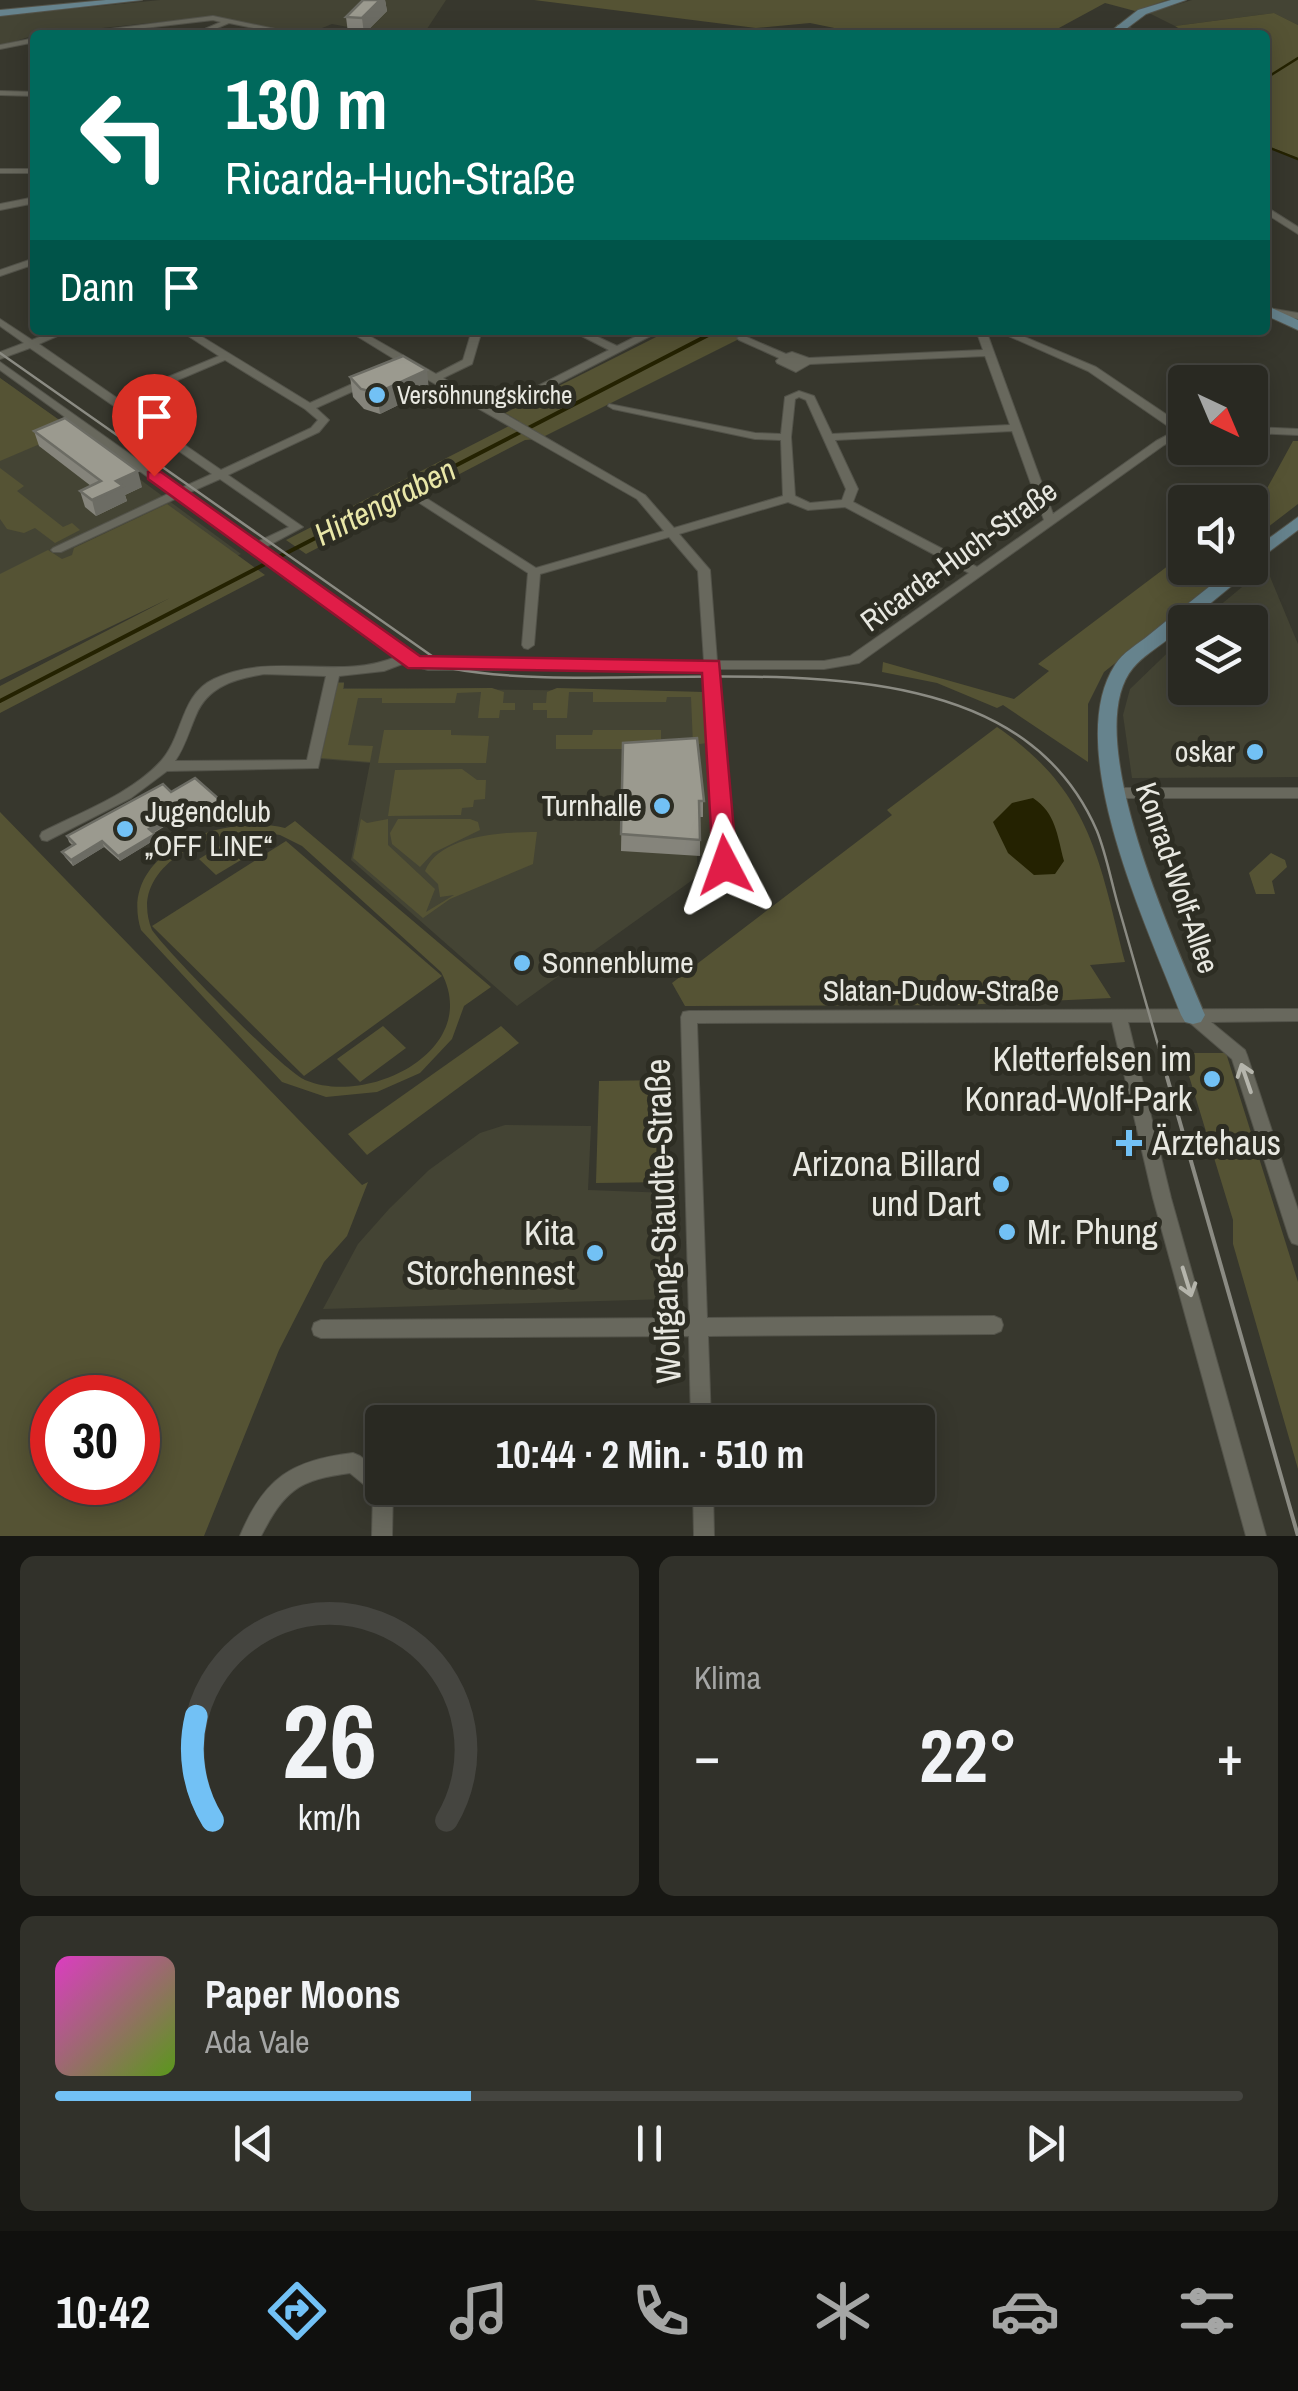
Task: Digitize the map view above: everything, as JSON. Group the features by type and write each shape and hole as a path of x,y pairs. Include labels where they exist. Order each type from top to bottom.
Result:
{"street":[{"path":"0,13 137,0"},
{"path":"1115,30 1142,12 1181,0"},
{"path":"206,30 229,20"},
{"path":"135,30 229,20 276,30"},
{"path":"0,47 30,41"},
{"path":"0,93 30,94"},
{"path":"0,171 30,170"},
{"path":"0,207 30,201"},
{"path":"1270,212 1298,231"},
{"path":"0,274 30,263"},
{"path":"1270,310 1298,316"},
{"path":"1270,311 1298,326"},
{"path":"0,322 297,527 265,555"},
{"path":"0,356 54,335"},
{"path":"57,550 323,425 320,414 192,335"},
{"path":"360,335 641,497 704,570 725,865"},
{"path":"434,378 468,362 476,335"},
{"path":"585,335 616,350"},
{"path":"526,396 646,335"},
{"path":"983,335 1050,522"},
{"path":"1012,335 1092,369 1168,419"},
{"path":"742,338 784,358 796,356 808,362"},
{"path":"784,358 782,365 796,369 808,362 989,353"},
{"path":"117,402 226,356"},
{"path":"391,370 407,363"},
{"name":"Ricarda-Huch-Straße","path":"0,365 406,658 436,666 824,666 854,660 1168,441"},
{"path":"796,369 799,394"},
{"path":"308,408 374,378"},
{"path":"788,498 786,437 790,397 799,394 810,398 852,489 846,503"},
{"path":"613,406 755,436 786,437"},
{"path":"828,436 1016,428"},
{"path":"1268,431 1298,432"},
{"path":"422,500 534,572 788,498 808,507 846,503 978,574"},
{"path":"1268,547 1298,522"},
{"path":"528,645 534,572"},
{"name":"Konrad-Wolf-Allee","path":"1223,585 1116,674 1106,720 1114,792 1143,889 1192,1015 1238,1055 1298,1237"},
{"path":"165,766 194,701 215,683 252,672 376,672 406,658"},
{"path":"47,836 165,766 313,764 333,672"},
{"path":"1114,792 1298,793"},
{"name":"Slatan-Dudow-Straße","path":"689,1017 1298,1015"},
{"name":"Wolfgang-Staudte-Straße","path":"689,1017 700,1405"},
{"path":"1119,1018 1162,1198 1256,1536"},
{"path":"322,1329 994,1326"},
{"path":"250,1536 286,1478 314,1467 353,1464 365,1473"},
{"path":"382,1536 383,1505"},
{"path":"703,1505 704,1536"}],"shaded area":[{"path":"160,0 446,0 426,30 345,30 348,27 332,24 317,30 281,30 228,19 188,19 83,30 30,30 30,37 0,46 0,16"},
{"path":"534,0 1167,0 1135,11 1105,3 1055,30 844,30 810,23 756,28"},
{"path":"1192,0 1298,0 1298,25 1274,13 1175,26 1149,13"},
{"path":"1274,13 1298,25 1298,158 1270,147 1270,30 1181,30 1175,26"},
{"path":"660,335 747,335 539,439 525,440 306,554 286,540 519,421 505,413"},
{"path":"0,378 69,427 241,554 0,675"},
{"path":"0,378 69,427 68,432 0,461"},
{"path":"1293,441 1298,441 1298,504 1268,527 1268,487"},
{"path":"0,468 24,486 17,491 63,527 72,523 80,530 55,543 35,528 24,533 7,529 0,519"},
{"path":"167,504 265,575 0,713 0,686 170,598 0,680 0,574 48,550 62,559 72,555 74,548"},
{"path":"1168,566 1168,585 1214,585 1188,605 1168,605 1168,621 1104,672 1088,704 1088,762 1003,705 997,708 937,683 882,672 883,662 1014,699 1049,671 1038,664"},
{"path":"1268,572 1298,644 1298,777 1132,778 1123,715 1130,689 1168,652 1168,705 1268,705 1268,605 1220,605 1244,585 1268,585"},
{"path":"337,682 344,682 344,688 704,692 713,854 697,856 698,876 517,1006 351,860 370,763 320,759"},
{"path":"338,683 344,683 343,689 492,688 504,692 503,703 515,703 515,710 500,710 499,718 478,718 481,692 457,693 455,703 382,703 382,698 358,698 348,745 373,746 370,762 321,758"},
{"path":"557,688 704,692 707,743 693,745 691,697 667,697 666,702 593,702 593,692 569,692 567,718 547,718 547,710 533,710 533,703 546,703 547,692"},
{"path":"997,727 1053,776 1086,830 1098,860 1125,962 1090,965 1111,998 961,1005 685,1006 672,983 892,815 887,810"},
{"path":"384,730 451,730 451,735 489,736 486,763 378,763"},
{"path":"593,730 661,730 661,739 656,739 656,749 556,749 556,735 592,735"},
{"path":"462,769 477,780 486,780 485,799 474,800 473,807 462,808 461,815 388,816 395,770"},
{"path":"1033,798 1047,811 1057,834 1064,861 1055,874 1034,875 1008,853 993,822 1012,803"},
{"path":"0,812 362,1185 368,1182 347,1236 324,1262 279,1350 204,1536 0,1536"},
{"path":"361,819 367,823 388,819 388,845 435,889 426,912 454,895 440,897 438,884 425,871 433,859 458,843 491,835 537,832 533,864 450,899 423,918 353,858"},
{"path":"398,819 470,819 478,822 480,830 433,853 420,867 392,844 390,833"},
{"path":"295,821 491,987 464,1006 452,1039 420,1073 377,1092 326,1097 282,1082 141,930 138,902 145,879 160,859 181,844 234,826 285,828","holes":["234,833 280,835 302,846 441,972 450,1000 446,1026 433,1048 387,1078 331,1086 305,1080 226,1010 152,930 147,908 150,889 175,858 213,838"]},
{"path":"238,835 256,851 216,875 199,859"},
{"path":"286,841 442,976 304,1076 152,926"},
{"path":"1271,853 1285,860 1287,867 1272,881 1275,894 1256,894 1249,873"},
{"path":"383,1026 406,1048 360,1082 337,1059"},
{"path":"501,1026 519,1043 367,1155 348,1134"},
{"path":"1182,1053 1226,1053 1298,1282 1298,1469 1233,1244 1233,1220"},
{"path":"666,1080 667,1182 596,1183 599,1081"},
{"path":"505,1125 591,1126 588,1190 670,1193 669,1299 323,1309 358,1244 389,1209 429,1170 480,1133"}],"building":[{"path":"363,0 380,0 362,18 346,17"},
{"path":"403,356 427,370 377,393 361,389 350,377"},
{"path":"65,418 138,471 116,481 123,486 92,500 80,491 101,481 34,431"},
{"name":"Turnhalle","path":"697,738 704,801 699,801 700,840 621,834 623,743"},
{"name":"Jugendclub „OFF LINE“","path":"195,778 220,800 210,806 215,810 204,817 190,805 149,829 155,834 118,856 102,841 71,860 62,852 75,844 67,836 163,784 171,792"}],"waterway":[{"name":"Hirtengraben","path":"1271,75 1298,58"},
{"path":"1270,148 1298,159"},
{"name":"Hirtengraben","path":"0,701 708,335"}],"tunnel":[{"path":"499,409 526,396"}],"tram line":[{"path":"0,353 449,668 529,677 809,679 900,690 982,715 1049,760 1097,831 1168,1080"},
{"path":"1167,1077 1298,1536"}],"place":[{"name":"Versöhnungskirche","path":"377,395"},
{"name":"oskar","path":"1255,752"},
{"name":"Turnhalle","path":"662,806"},
{"name":"Jugendclub „OFF LINE“","path":"125,829"},
{"name":"Sonnenblume","path":"522,963"},
{"name":"Kletterfelsen im Konrad-Wolf-Park","path":"1212,1079"},
{"name":"Ärztehaus","path":"1129,1143"},
{"name":"Arizona Billard und Dart","path":"1001,1184"},
{"name":"Mr. Phung","path":"1007,1232"},
{"name":"Kita Storchennest","path":"595,1253"}],"route":[{"path":"154,476 415,663 712,666 725,865"}]}
